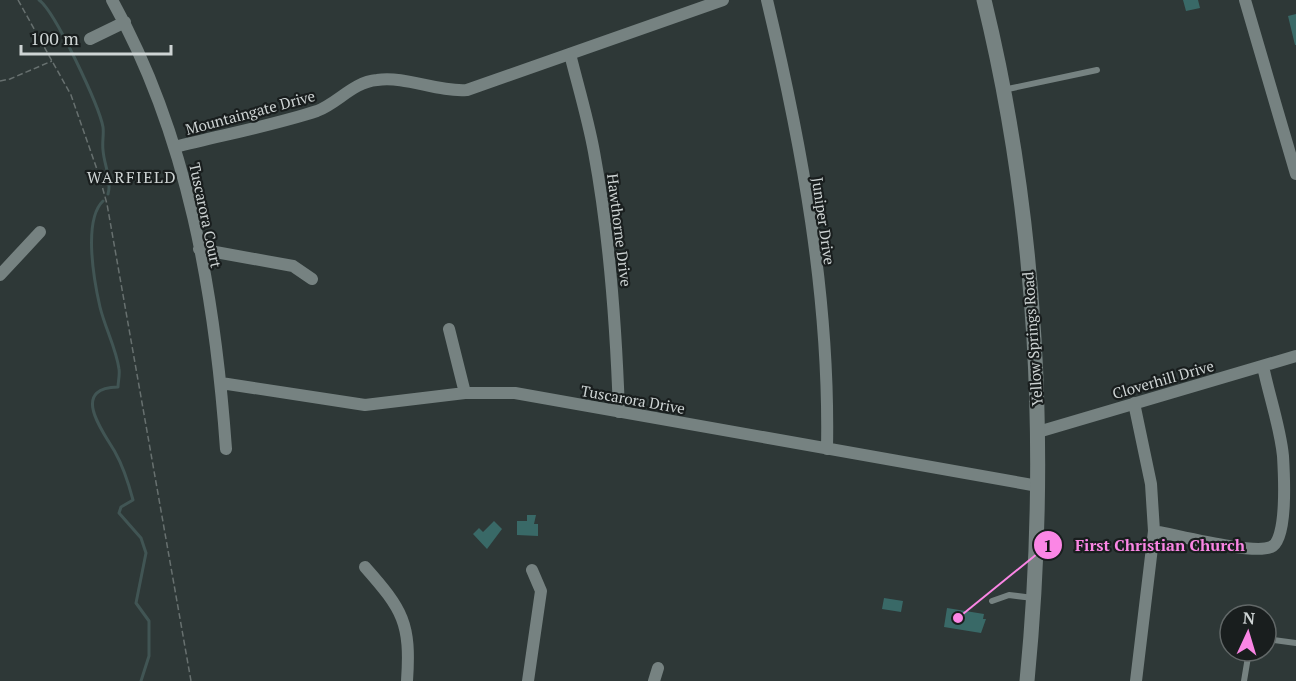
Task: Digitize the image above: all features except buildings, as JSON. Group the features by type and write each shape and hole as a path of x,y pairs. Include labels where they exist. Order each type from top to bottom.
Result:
{"main road":[{"name":"Yellow Springs Road","path":"984,0 1003,90 1025,236 1038,432 1038,486 1027,681"}],"street":[{"name":"Tuscarora Court","path":"112,0 136,45 175,147 199,249 221,382 226,449"},
{"name":"Mountaingate Drive","path":"175,147 317,111 358,85 375,80 397,80 447,91 467,90 723,0"},
{"name":"Juniper Drive","path":"766,0 793,113 808,206 821,312 827,448"},
{"path":"1245,0 1296,174"},
{"path":"90,39 125,22"},
{"name":"Hawthorne Drive","path":"570,54 594,150 601,192 612,289 619,412"},
{"path":"0,275 40,232"},
{"path":"199,249 293,266 312,279"},
{"path":"449,329 465,393"},
{"name":"Cloverhill Drive","path":"1038,432 1296,356"},
{"path":"1155,531 1236,546 1269,549 1281,538 1282,455 1263,366"},
{"name":"Tuscarora Drive","path":"221,382 365,405 465,393 515,393 1038,486"},
{"path":"1134,403 1152,484 1155,531 1136,681"},
{"path":"365,567 387,592 407,627 409,638 407,681"},
{"path":"528,681 541,591 532,570"},
{"path":"654,681 658,668"}],"lane":[{"path":"1003,90 1097,70"},
{"path":"992,601 1009,595 1033,598"},
{"path":"1278,641 1296,643"},
{"path":"1244,681 1247,663"}],"path":[{"path":"18,0 71,95 99,175 192,681"},
{"path":"0,81 10,80 53,60"}],"waterway":[{"path":"39,0 65,39 100,116 109,183 108,194"},
{"path":"103,201 93,222 93,267 100,307 115,353 119,374 118,387 104,389 95,394 93,402 98,422 121,463 133,500 121,507 119,513 141,538 146,553 136,603 149,621 149,656 141,681"}],"place":[{"name":"First Christian Church","path":"958,618"}],"district":[{"name":"WARFIELD","path":"132,177"}]}
